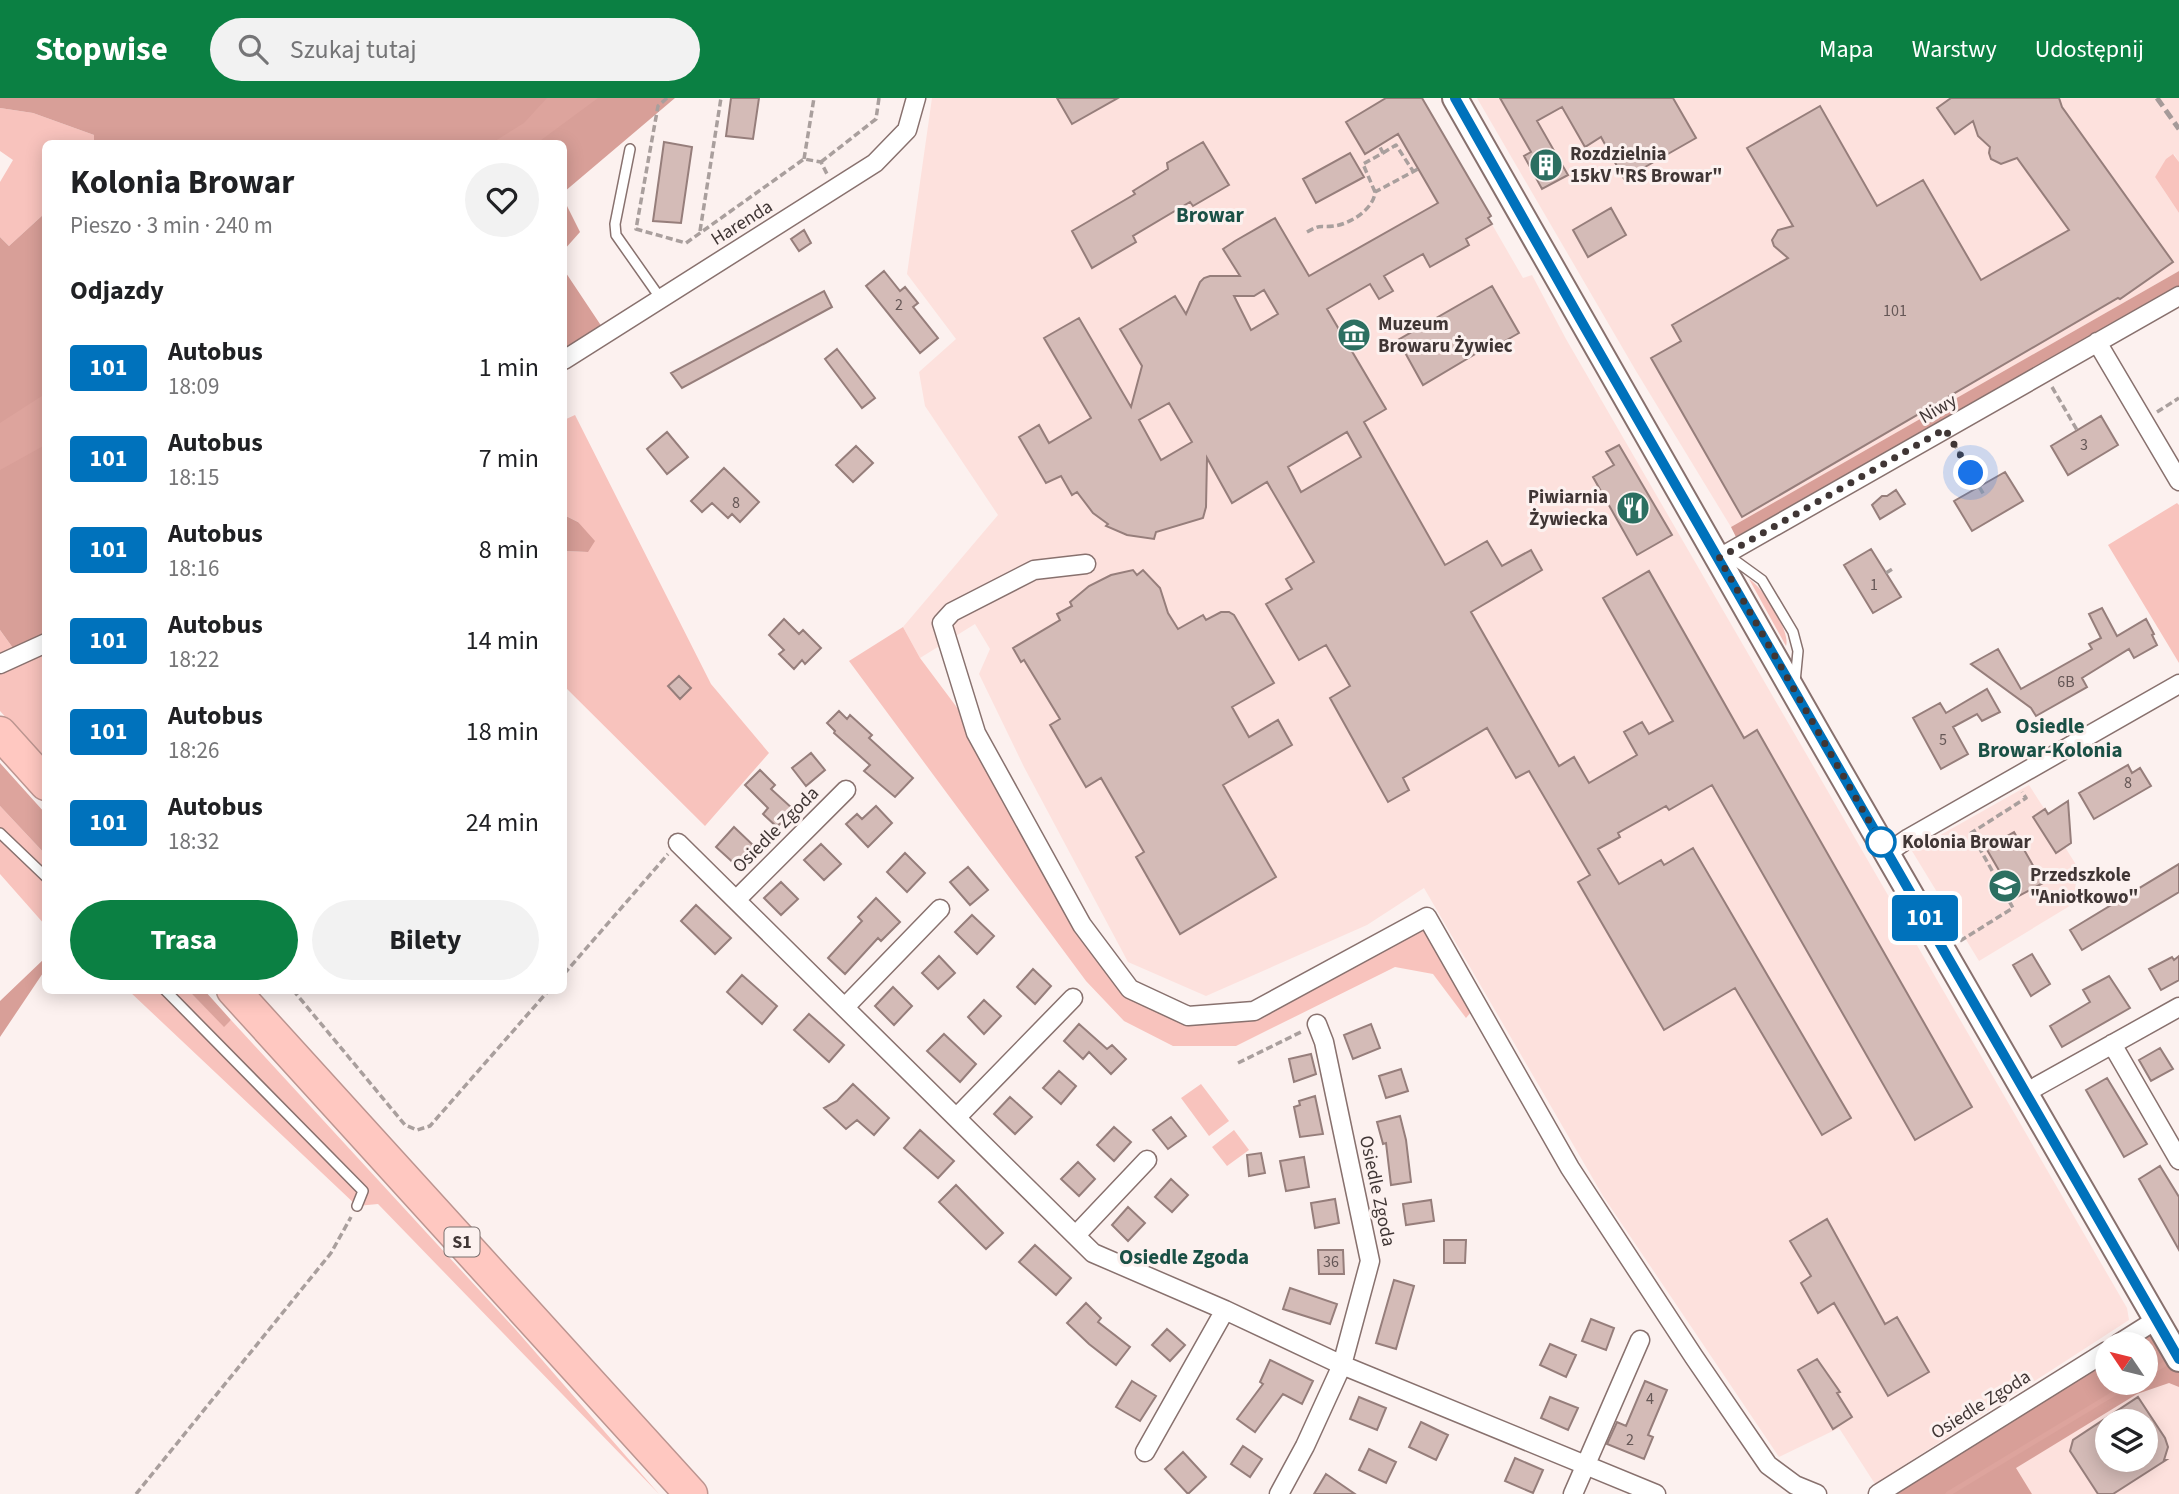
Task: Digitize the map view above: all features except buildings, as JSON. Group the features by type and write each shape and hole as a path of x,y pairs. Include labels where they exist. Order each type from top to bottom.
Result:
{"highway":[{"path":"0,733 42,780"},
{"name":"S1","path":"237,994 691,1494"}],"street":[{"name":"Harenda","path":"567,358 875,163 907,130 915,98"},
{"path":"1455,98 2168,1340"},
{"name":"Niwy","path":"1719,558 2179,296"},
{"path":"2097,342 2179,481"},
{"path":"1086,564 1034,570 952,612 942,623 976,733 1082,925 1130,989 1188,1017 1254,1011 1427,918 1570,1168 1768,1465 1788,1489 1817,1494"},
{"path":"0,664 42,645"},
{"path":"1887,853 2179,684"},
{"name":"Osiedle Zgoda","path":"736,900 846,790"},
{"name":"Osiedle Zgoda","path":"678,843 1093,1253 1225,1310 1342,1365 1656,1494"},
{"path":"845,1007 940,909"},
{"path":"957,1117 1073,998"},
{"path":"2025,1093 2179,1007"},
{"name":"Osiedle Zgoda","path":"1279,1494 1342,1365 1370,1261 1324,1042 1317,1024"},
{"path":"2112,1044 2179,1160"},
{"path":"1076,1235 1147,1160"},
{"path":"1145,1451 1225,1310"},
{"path":"1573,1494 1640,1340"},
{"name":"Osiedle Zgoda","path":"1878,1494 2095,1358"}],"lane":[{"path":"630,149 615,224 616,235 621,246 661,299"},
{"path":"0,833 42,873"},
{"path":"169,994 363,1191 357,1206"}],"path":[{"path":"667,98 657,106 636,229 686,243 804,159 814,98"},
{"path":"700,233 721,98"},
{"path":"804,159 821,162 876,119 879,98"},
{"path":"1379,145 1383,153"},
{"path":"1307,232 1320,225 1333,226 1365,211 1374,201 1375,192 1363,164 1396,145 1413,172"},
{"path":"821,162 833,185"},
{"path":"1375,192 1418,169"},
{"path":"2044,373 2077,430"},
{"path":"2144,420 2179,398"},
{"path":"1945,429 1984,495"},
{"path":"1886,573 1894,568"},
{"path":"1955,944 2013,908 1971,833 2026,798 2018,786"},
{"path":"567,971 678,843"},
{"path":"296,994 405,1125 416,1130 430,1126 546,994"},
{"path":"1238,1063 1317,1024"},
{"path":"136,1494 331,1253 357,1206"}],"shaded area":[{"path":"0,98 675,98 567,189 567,140 94,140 94,135 33,113 0,108"},
{"path":"547,98 598,98 541,140 497,140 524,123"},
{"path":"932,98 1419,98 1523,278 1532,275 1566,339 2127,1308 2129,1320 2110,1332 2095,1332 2095,1342 1875,1484 1839,1428 1779,1457 1603,1196 1424,888 1367,925 1206,996 1128,962 1024,767 979,674 990,649 975,624 920,658 903,627 998,515 925,406 919,372 956,339 907,274"},
{"path":"1477,98 2179,98 2179,162 2174,154 2155,177 2179,213 2179,271 1731,527 1636,371"},
{"path":"0,108 33,113 94,135 94,140 42,140 42,216 9,246 0,237 0,182 13,160 0,151"},
{"path":"2173,154 2179,162 2179,213 2155,177 2166,159"},
{"path":"567,206 580,232 567,247"},
{"path":"42,216 42,644 18,655 0,630 0,237 9,246"},
{"path":"2179,271 2179,286 1736,537 1731,527"},
{"path":"567,274 606,333 567,358"},
{"path":"42,396 42,447 0,470 0,423"},
{"path":"575,415 711,684 769,753 705,826 567,689 567,551 588,552 578,522 567,516 567,419"},
{"path":"2177,503 2179,505 2179,663 2108,545"},
{"path":"567,516 578,522 595,541 588,552 567,551"},
{"path":"1749,579 1775,610 1784,631 1786,646"},
{"path":"903,627 920,658 976,733 1130,989 1188,1016 1254,1011 1427,917 1477,1005 1466,1018 1433,974 1395,967 1236,1046 1173,1046 1124,1021 1086,981 849,661"},
{"path":"0,630 18,655 42,644 42,757 0,711"},
{"path":"0,763 42,810 42,851 0,806"},
{"name":"Przedszkole \"Aniołkowo\"","path":"2029,785 2056,827 2070,831 2071,843 2065,847 2078,868 2073,904 1979,961 1912,851"},
{"path":"0,806 42,851 42,922 0,874"},
{"path":"42,961 42,974 0,1037 0,1001"},
{"path":"132,994 192,994 224,1026 231,1020 516,1330 659,1494 378,1204 357,1206"},
{"path":"192,994 208,994 231,1020 224,1027"},
{"path":"1201,1084 1229,1121 1209,1136 1181,1098"},
{"path":"1234,1130 1249,1150 1227,1166 1212,1147"},
{"path":"2156,1320 2179,1336 2179,1387 2169,1383 2158,1387 2158,1332 2136,1332"},
{"path":"2095,1357 2095,1395 2135,1395 2112,1409 2095,1409 2095,1420 2016,1468 2032,1494 1876,1494"},
{"path":"2173,1372 2179,1384 2179,1494 2032,1494 2015,1468 2095,1419 2095,1472 2158,1472 2158,1409 2112,1409 2135,1395 2158,1395 2158,1381"}],"waterway":[{"path":"2158,1368 2173,1359"},
{"path":"1948,1494 2112,1395"}],"railway":[{"path":"2157,98 2179,129"}],"bus line":[{"name":"101","path":"1455,98 2179,1359"}],"place":[{"name":"Rozdzielnia 15kV \"RS Browar\"","path":"1546,165"},
{"name":"Muzeum Browaru Żywiec","path":"1354,335"},
{"name":"Piwiarnia Żywiecka","path":"1633,508"},
{"name":"Kolonia Browar","path":"1881,842"},
{"name":"Przedszkole \"Aniołkowo\"","path":"2005,886"}],"district":[{"name":"Browar","path":"1210,215"},
{"name":"Osiedle Browar-Kolonia","path":"2050,738"},
{"name":"Osiedle Zgoda","path":"1184,1257"}],"route":[{"path":"1881,842 1719,558 1945,429 1971,473"}]}
